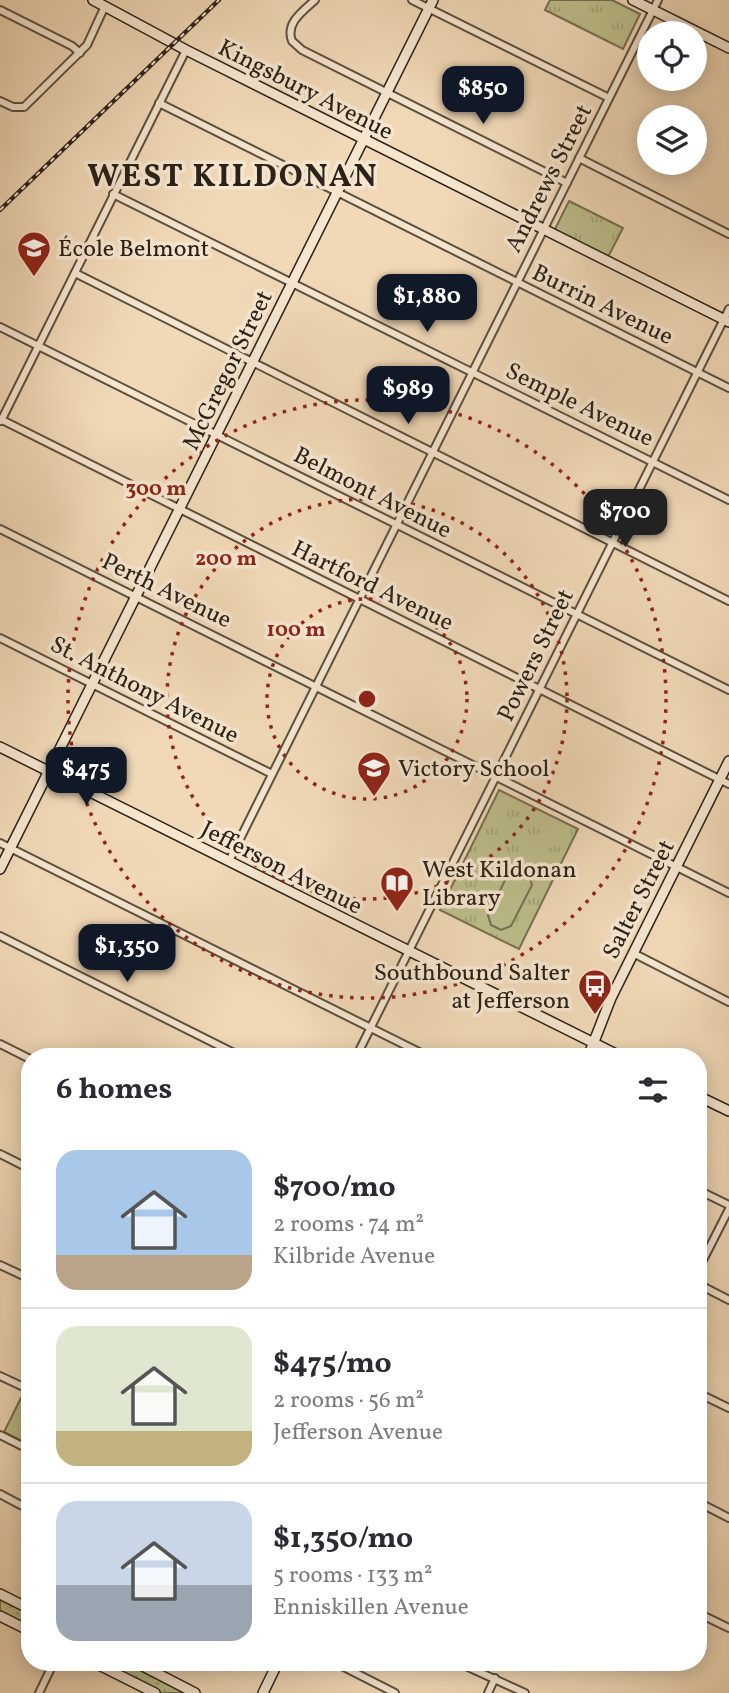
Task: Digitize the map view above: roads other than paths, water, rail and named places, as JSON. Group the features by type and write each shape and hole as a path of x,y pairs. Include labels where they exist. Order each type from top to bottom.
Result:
{"main road":[{"name":"Kingsbury Avenue","path":"93,0 186,50 726,321"},
{"path":"633,0 729,48"},
{"name":"McGregor Street","path":"0,869 431,4"},
{"name":"Jefferson Avenue","path":"0,747 605,1048"},
{"name":"Salter Street","path":"591,1048 611,998 676,867 724,782 729,761"},
{"path":"707,1100 729,1111"},
{"path":"0,1594 21,1604"},
{"path":"0,1616 21,1626"},
{"path":"111,1671 155,1693"},
{"path":"152,1671 195,1693"},
{"path":"263,1693 274,1671"}],"street":[{"path":"315,0 290,27 292,41 302,50 566,183"},
{"path":"412,0 431,4 609,98"},
{"name":"Andrews Street","path":"229,861 658,0"},
{"path":"0,101 13,107 24,107 87,45 105,6"},
{"path":"0,10 72,46 80,53"},
{"path":"1,421 186,50"},
{"name":"Burrin Avenue","path":"159,103 729,388"},
{"path":"579,158 729,234"},
{"name":"Semple Avenue","path":"113,194 729,500"},
{"path":"75,273 729,601"},
{"name":"Powers Street","path":"360,1048 697,372 726,321 729,309"},
{"name":"Belmont Avenue","path":"0,327 729,690"},
{"name":"Hartford Avenue","path":"1,421 724,782"},
{"name":"Perth Avenue","path":"0,529 729,893"},
{"name":"St. Anthony Avenue","path":"0,638 272,774"},
{"path":"0,843 411,1048"},
{"path":"0,936 224,1048"},
{"path":"633,953 729,1002"},
{"path":"0,1044 21,1054"},
{"path":"0,1154 21,1164"},
{"path":"707,1195 729,1207 707,1252"},
{"path":"0,1265 21,1275"},
{"path":"707,1289 729,1300"},
{"path":"0,1376 21,1386"},
{"path":"707,1397 729,1408"},
{"path":"0,1435 21,1446"},
{"path":"0,1494 21,1505"},
{"path":"707,1507 729,1518"},
{"path":"707,1618 729,1629"},
{"path":"39,1693 50,1671"},
{"path":"352,1671 395,1693"},
{"path":"481,1671 525,1693"},
{"path":"488,1693 495,1678"}],"railway":[{"path":"0,210 219,0"}],"place":[{"name":"École Belmont","path":"34,278"},
{"name":"Victory School","path":"374,798"},
{"name":"West Kildonan Library","path":"397,913"},
{"name":"Southbound Salter at Jefferson","path":"595,1016"}],"district":[{"name":"WEST KILDONAN","path":"233,175"}]}
